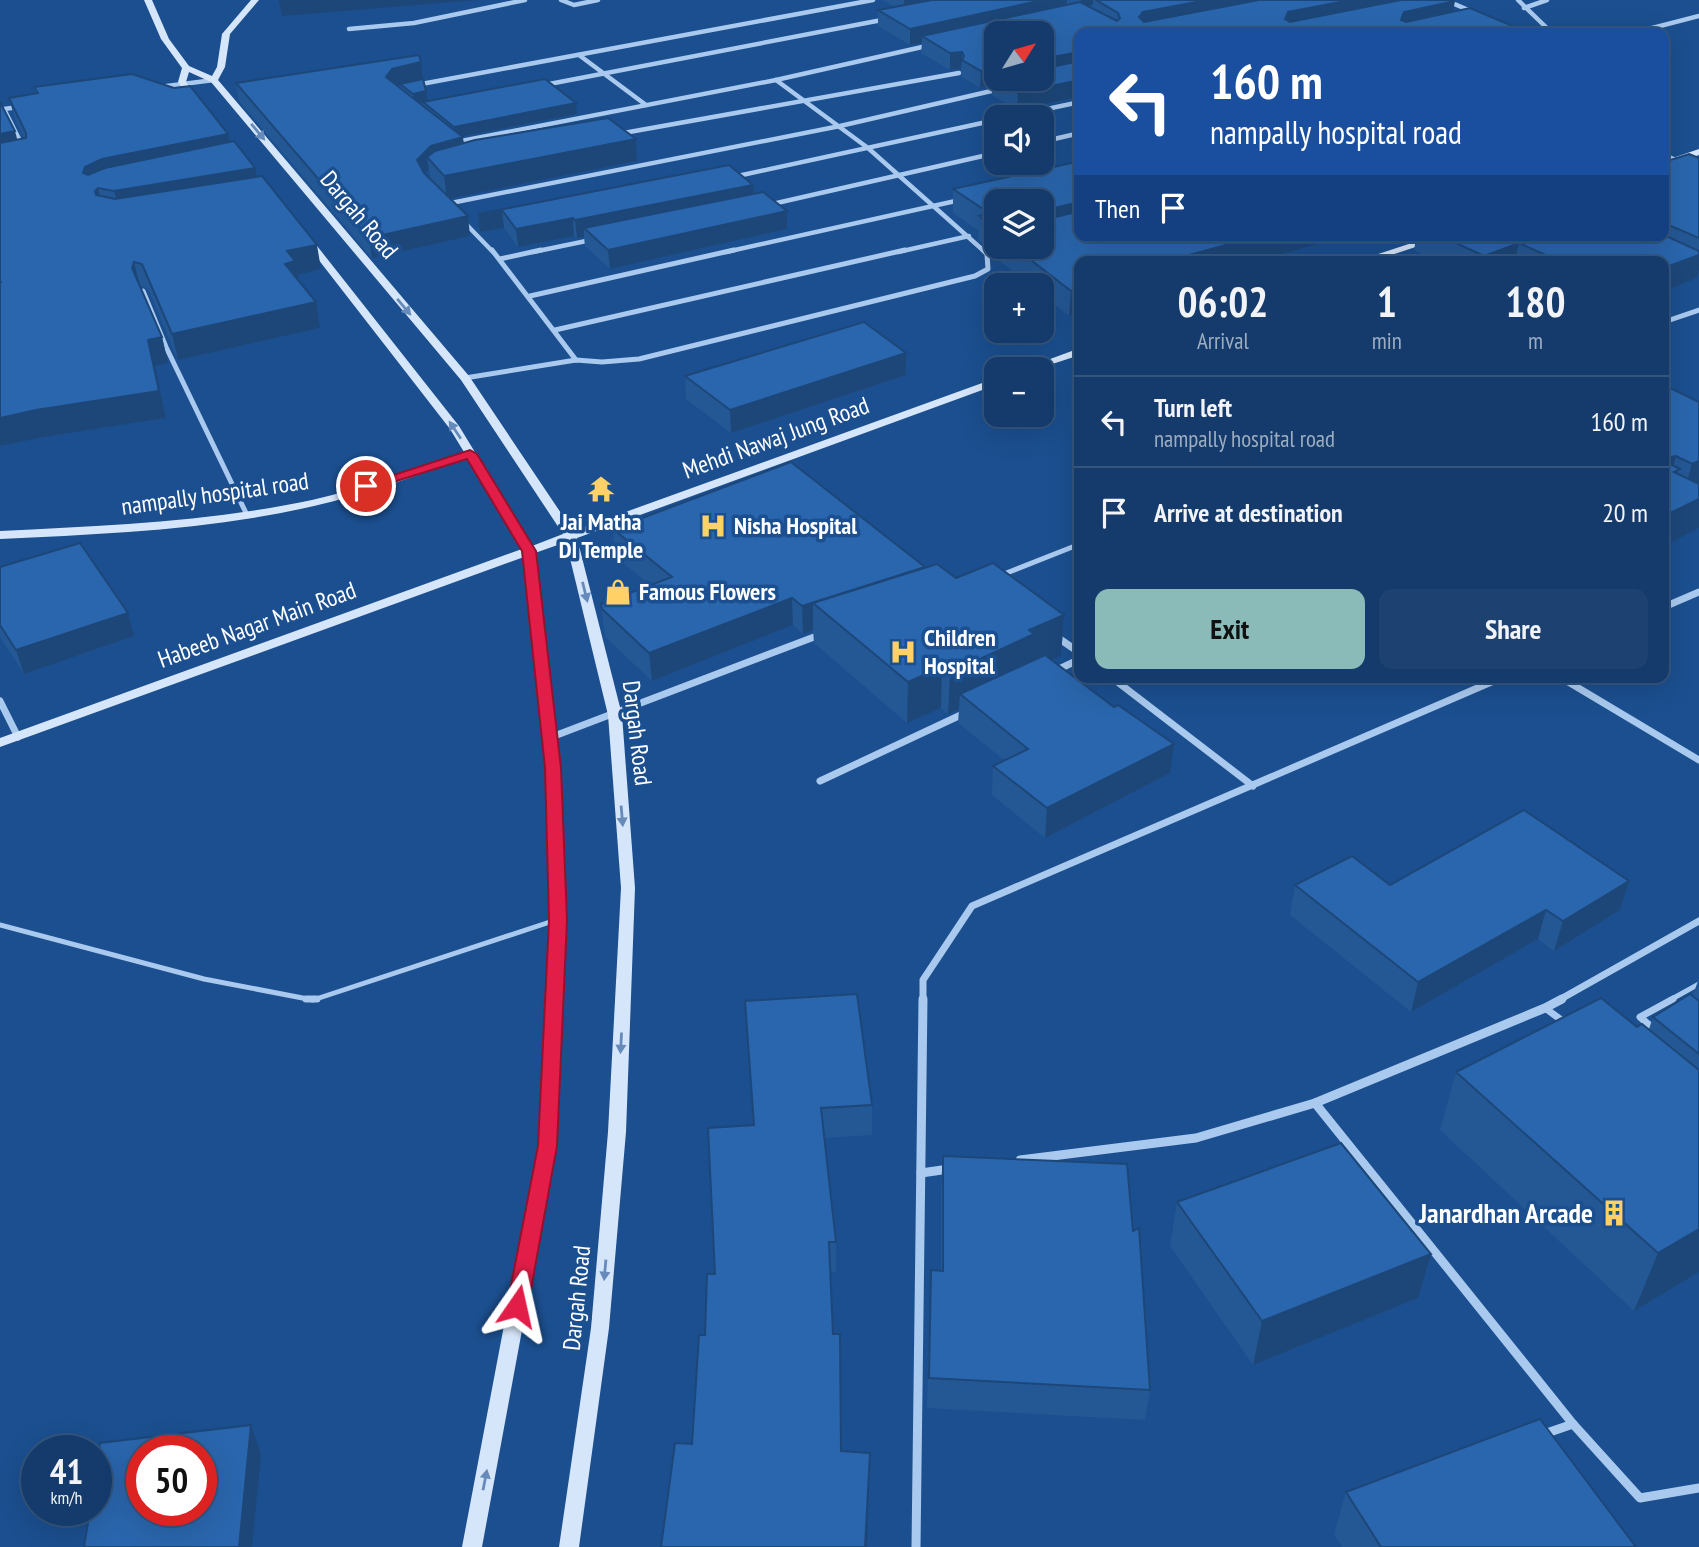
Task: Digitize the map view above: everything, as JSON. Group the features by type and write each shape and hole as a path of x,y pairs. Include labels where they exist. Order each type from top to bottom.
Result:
{"main road":[{"path":"148,0 165,39 186,68 184,83 204,111"},
{"path":"214,80 221,67 226,34 255,0"},
{"name":"Dargah Road","path":"186,68 214,80 465,378 570,535 615,715 628,888 617,1132 600,1328 569,1547"},
{"path":"1669,162 1699,152"},
{"path":"296,226 455,428 529,551 553,768 558,920 547,1146 472,1547"},
{"path":"1378,256 1424,242"},
{"path":"1054,360 1074,353"},
{"name":"Mehdi Nawaj Jung Road","path":"529,551 984,385"},
{"name":"nampally hospital road","path":"0,536 137,528 247,515 314,502 470,454"},
{"name":"Habeeb Nagar Main Road","path":"0,743 529,551"}],"street":[{"path":"349,29 414,23 525,0"},
{"path":"561,0 574,5 598,0"},
{"path":"409,86 873,0"},
{"path":"1518,0 1546,28"},
{"path":"1524,8 1547,0"},
{"path":"1434,4 1446,1 1482,15 1468,18"},
{"path":"1652,28 1699,16"},
{"path":"536,87 894,18"},
{"path":"454,143 776,80 937,43"},
{"path":"579,55 646,105"},
{"path":"615,134 960,73"},
{"path":"157,87 214,80"},
{"path":"776,80 868,148 984,251"},
{"path":"445,204 839,126 990,91"},
{"path":"1054,107 1074,103"},
{"path":"22,146 5,109 30,105"},
{"path":"723,179 984,123"},
{"path":"1054,139 1074,134"},
{"path":"446,136 466,150"},
{"path":"758,206 900,177 984,156"},
{"path":"1669,157 1676,160"},
{"path":"438,197 500,259 576,360"},
{"path":"530,296 962,200"},
{"path":"472,229 485,226"},
{"path":"555,330 969,236"},
{"path":"500,259 595,240"},
{"path":"465,378 576,360 602,362 639,359 957,282 988,269 987,259"},
{"path":"143,291 166,348 247,515"},
{"path":"1669,320 1699,310"},
{"path":"995,578 1074,546"},
{"path":"1669,605 1699,592"},
{"path":"1048,630 1074,649"},
{"path":"549,738 615,715 767,652 831,631"},
{"path":"1043,676 1074,662"},
{"path":"1119,683 1253,786"},
{"path":"916,1547 923,980 972,906 1489,683"},
{"path":"1570,683 1699,760"},
{"path":"0,701 18,737"},
{"path":"820,781 968,711"},
{"path":"1003,1163 1196,1138 1315,1103 1545,1008 1699,921"},
{"path":"1315,1103 1573,1424 1640,1498 1699,1488"},
{"path":"921,1173 962,1168"},
{"path":"1534,1437 1573,1424"}],"lane":[{"path":"0,925 204,979 313,1000 558,920"},
{"path":"1660,1034 1640,1017 1699,984"},
{"path":"1545,1008 1566,1024"}],"building":[{"path":"932,0 1043,0 910,29 878,10"},
{"path":"1096,0 1207,0 1143,12 1139,17 1144,22 1259,0 1351,0 1288,12 1285,19 1290,22 1401,0 1451,0 1455,1 1404,12 1401,20 1406,22 1470,8 1517,28 1074,28 1074,53 1054,57 1054,21 992,21 1080,2 1117,21 1120,18 1118,13"},
{"path":"984,23 984,70 962,60 962,52 950,53 922,36"},
{"path":"419,55 421,62 392,69 386,77 463,137 431,146 417,160 424,173 468,216 369,238 236,83"},
{"path":"1074,62 1074,81 1054,85 1054,66"},
{"path":"132,74 174,88 190,86 228,134 102,159 85,167 83,173 88,175 105,168 234,141 255,168 114,191 98,188 96,195 115,199 262,176 317,245 287,251 295,261 285,264 316,302 172,334 142,264 134,262 132,268 162,337 148,340 159,391 0,418 0,143 26,138 9,98 38,93 34,87"},
{"path":"423,79 426,91 413,94 400,84"},
{"path":"545,79 576,103 454,127 423,102"},
{"path":"0,102 15,131 0,134"},
{"path":"608,118 636,139 444,176 427,157 435,151 475,140"},
{"path":"1689,154 1699,158 1699,238 1669,225 1669,160"},
{"path":"1074,162 1074,203 1054,208 1054,189 984,189 984,210 953,189 1016,175 1054,175 1054,167"},
{"path":"729,165 753,185 516,229 502,210 478,214"},
{"path":"763,192 787,211 608,250 584,228"},
{"path":"1074,212 1074,242 1237,242 1185,256 1074,256 1074,290 1071,291 1054,278 1054,273 1048,273 1030,259 1054,259 1054,218"},
{"path":"1669,237 1699,251 1699,255 1669,266 1669,256 1548,256 1519,243 1484,256 1454,242 1669,242"},
{"path":"864,322 906,353 730,410 685,376"},
{"path":"1669,387 1699,402 1699,461 1692,464 1676,456 1671,457 1670,464 1680,469 1674,472 1699,484 1699,499 1669,514"},
{"path":"791,462 925,567 802,606 792,598 649,653 602,609 601,604 672,577 613,529"},
{"path":"80,543 128,613 16,650 0,625 0,567"},
{"path":"993,563 1064,615 1029,630 1034,634 950,673 942,667 908,682 813,603 937,564 956,578"},
{"path":"1045,655 1074,677 1074,683 1082,683 1114,707 1118,705 1174,744 1047,808 993,766 1028,749 960,694"},
{"path":"1524,810 1629,881 1563,921 1546,910 1418,982 1295,885 1352,856 1390,885"},
{"path":"857,994 872,1105 821,1108 836,1242 829,1242 833,1334 840,1334 841,1451 870,1453 865,1547 661,1547 675,1443 692,1444 699,1335 705,1335 707,1274 715,1274 708,1128 754,1125 745,1001"},
{"path":"1690,994 1699,1001 1699,1054 1653,1017"},
{"path":"1601,998 1637,1027 1642,1024 1699,1070 1699,1229 1658,1253 1456,1072"},
{"path":"1341,1143 1431,1254 1262,1321 1177,1202"},
{"path":"943,1156 1127,1164 1133,1231 1139,1228 1150,1390 929,1378 931,1270 943,1271"},
{"path":"1540,1419 1636,1547 1381,1547 1346,1492"},
{"path":"251,1425 239,1547 84,1547 87,1526 112,1526 112,1442 126,1440 126,1526 217,1526 217,1435 167,1435"}],"place":[{"name":"Jai Matha DI Temple","path":"601,489"},
{"name":"Nisha Hospital","path":"713,526"},
{"name":"Famous Flowers","path":"618,592"},
{"name":"Children Hospital","path":"903,652"},
{"name":"Janardhan Arcade","path":"1614,1213"}],"route":[{"path":"366,486 470,454 529,551 553,768 558,920 547,1146 517,1306"}]}
